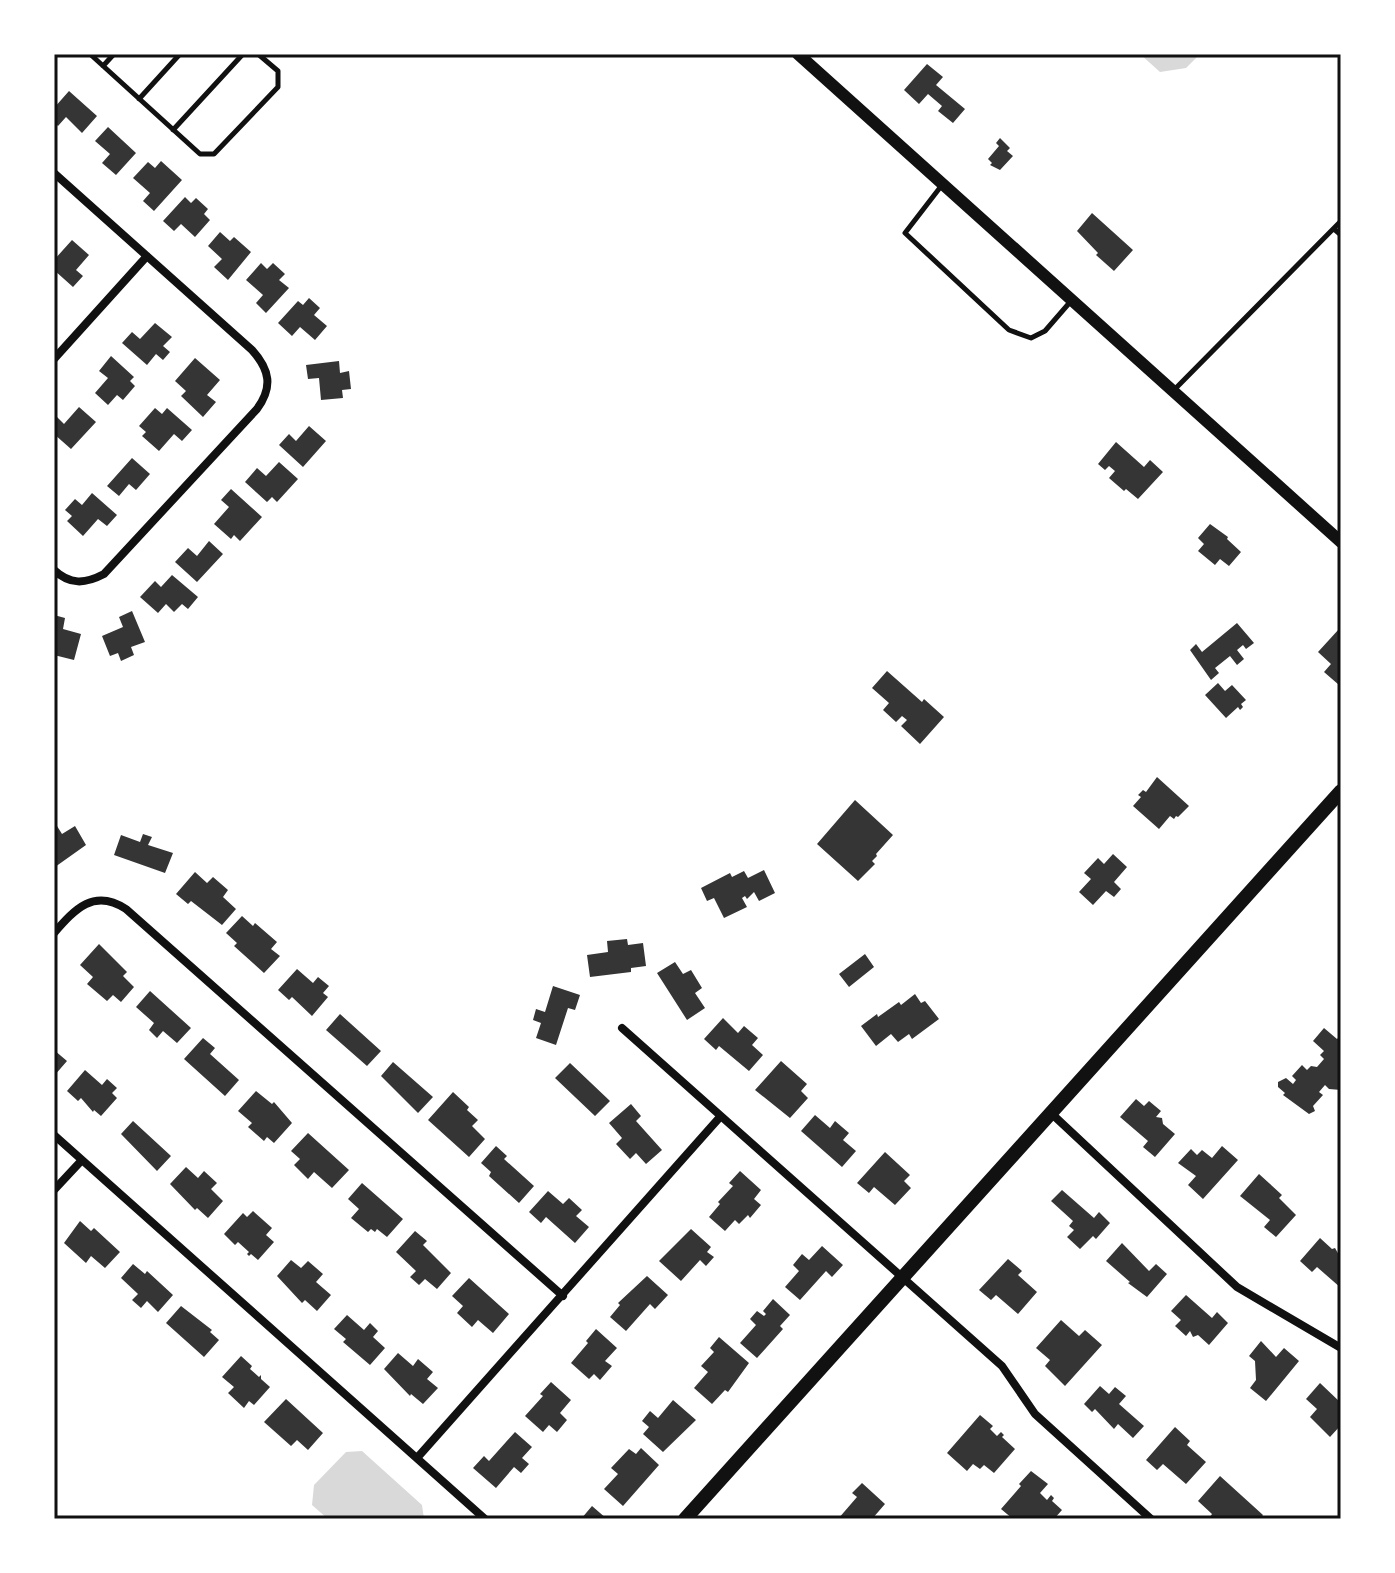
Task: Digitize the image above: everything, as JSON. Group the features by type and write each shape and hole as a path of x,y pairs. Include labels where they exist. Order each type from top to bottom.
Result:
{"main road":[{"path":"685,1519 1341,791"}],"street":[{"path":"798,54 1341,542"},
{"path":"54,173 252,350 266,369 268,389 257,409 104,574 87,583 64,579 54,570"},
{"path":"54,359 147,256"},
{"path":"54,933 68,917 92,901 110,900 126,909 563,1296"},
{"path":"622,1028 1002,1366 1041,1420 1151,1519"},
{"path":"1052,1114 1237,1287 1341,1348"},
{"path":"417,1458 720,1117"},
{"path":"54,1135 485,1519"},
{"path":"54,1190 82,1160"}],"lane":[{"path":"90,54 200,154 214,154 278,87 278,71 258,54"},
{"path":"103,66 114,54"},
{"path":"139,99 180,54"},
{"path":"173,130 243,54"},
{"path":"942,184 905,233 1009,330 1031,338 1045,331 1072,300"},
{"path":"1173,390 1341,221"},
{"path":"1334,229 1341,235"}],"shaded area":[{"path":"1140,54 1200,54 1186,68 1160,72"},
{"path":"362,1451 422,1505 424,1519 328,1519 312,1505 314,1485 346,1452"}],"building":[{"path":"927,64 943,77 936,85 965,109 953,123 938,111 942,106 928,94 919,104 904,90"},
{"path":"69,91 97,116 82,133 66,117 58,126 54,122 54,108"},
{"path":"108,127 136,153 116,175 102,163 110,154 95,141"},
{"path":"1000,138 1013,156 1000,170 990,165 992,163 988,159 999,146 996,143"},
{"path":"161,161 182,180 154,211 143,201 150,193 133,178 148,162 155,168"},
{"path":"185,197 191,203 196,198 208,209 204,214 210,220 195,237 181,224 174,231 163,221"},
{"path":"1092,213 1133,250 1114,271 1077,231"},
{"path":"220,232 230,241 234,237 251,252 228,280 214,267 222,259 208,246"},
{"path":"72,240 89,255 76,270 83,276 73,287 54,270 54,260"},
{"path":"261,263 267,269 273,263 285,274 279,280 289,288 266,313 256,303 263,295 246,280"},
{"path":"309,298 320,308 314,315 327,326 315,340 300,327 292,336 278,323 298,301 303,305"},
{"path":"155,323 172,337 163,346 170,352 163,360 156,354 147,365 122,343 132,332 140,339"},
{"path":"111,356 134,377 130,381 135,386 123,400 117,395 108,405 95,393 108,378 99,371"},
{"path":"195,358 220,380 207,395 216,402 203,417 181,396 186,391 175,381"},
{"path":"339,361 340,373 349,371 351,389 342,390 343,398 321,400 319,378 308,379 306,365"},
{"path":"79,407 96,422 71,449 54,434 54,419 56,416 64,424"},
{"path":"155,408 162,414 167,408 192,430 182,441 174,434 159,451 142,436 146,432 139,426"},
{"path":"309,426 326,441 303,467 279,445 289,434 296,441"},
{"path":"1116,442 1144,467 1150,460 1163,472 1138,499 1109,478 1115,471 1109,466 1105,470 1098,464"},
{"path":"132,458 150,474 136,490 129,484 119,496 107,486"},
{"path":"279,462 298,479 277,502 272,497 267,502 245,482 257,468 266,476"},
{"path":"231,489 262,517 240,541 234,535 231,539 214,524 229,507 221,500"},
{"path":"92,493 117,515 107,526 98,519 83,536 67,521 72,516 65,510 75,499 82,505"},
{"path":"1210,524 1228,537 1241,552 1229,566 1220,559 1215,565 1198,551 1204,544 1198,538"},
{"path":"209,541 223,554 197,582 175,562 188,548 197,556"},
{"path":"172,575 198,597 188,609 182,604 174,612 166,604 158,613 140,597 155,581 161,587"},
{"path":"132,611 145,642 131,647 134,655 121,661 118,653 110,656 102,636 123,627 119,617"},
{"path":"54,615 65,618 63,629 81,634 74,660 54,655"},
{"path":"1237,623 1254,643 1246,649 1243,645 1237,650 1244,659 1237,665 1230,656 1215,668 1219,673 1211,680 1190,650 1196,644 1202,652"},
{"path":"1339,629 1339,685 1324,672 1331,664 1318,652"},
{"path":"887,671 944,717 920,744 901,726 907,720 902,716 896,722 883,710 889,703 872,688"},
{"path":"1218,683 1225,691 1232,685 1246,700 1240,710 1238,707 1226,718 1205,695"},
{"path":"1157,777 1189,806 1178,817 1174,819 1170,816 1159,829 1133,806 1141,797 1138,795 1143,790 1146,792"},
{"path":"855,800 893,835 876,854 872,861 875,864 858,881 817,844"},
{"path":"57,826 62,834 75,826 86,845 55,867 57,872 54,874 54,828"},
{"path":"143,834 152,837 148,845 173,853 165,873 114,855 121,835 140,842"},
{"path":"1113,854 1127,867 1114,882 1121,889 1114,897 1106,891 1093,905 1079,892 1091,879 1084,873 1098,858 1104,864"},
{"path":"764,870 775,893 759,901 754,892 747,899 745,896 742,898 747,907 724,918 714,898 707,901 701,888 730,873 732,877 744,871 748,878"},
{"path":"195,872 207,883 213,877 228,890 223,897 236,909 222,925 191,901 188,904 176,894"},
{"path":"242,916 277,942 271,949 280,956 264,973 234,946 237,943 226,933"},
{"path":"627,939 628,945 643,943 646,966 631,968 631,972 590,977 587,955 608,952 607,941"},
{"path":"99,944 127,972 123,976 134,987 121,1002 113,995 107,1001 87,984 93,977 80,965"},
{"path":"865,954 874,967 849,987 839,974"},
{"path":"675,962 683,974 691,970 702,988 695,993 705,1008 687,1020 657,973"},
{"path":"297,969 313,983 318,977 329,986 323,993 328,997 312,1016 292,997 289,1000 278,990"},
{"path":"553,986 580,995 575,1010 568,1008 556,1045 536,1038 541,1023 533,1020 536,1009 545,1012"},
{"path":"150,991 191,1028 177,1043 163,1031 157,1038 149,1030 154,1023 136,1007"},
{"path":"915,994 939,1019 912,1039 909,1034 898,1042 891,1034 876,1046 861,1026"},
{"path":"340,1014 381,1051 367,1066 326,1030"},
{"path":"723,1018 738,1033 744,1026 758,1038 752,1045 763,1055 749,1071 719,1046 716,1050 704,1039"},
{"path":"1324,1028 1337,1039 1341,1035 1341,1090 1329,1089 1325,1085 1319,1092 1323,1095 1313,1106 1315,1111 1309,1114 1283,1095 1285,1093 1278,1087 1278,1082 1286,1078 1293,1084 1296,1080 1292,1076 1302,1065 1307,1070 1311,1066 1317,1067 1324,1059 1320,1055 1324,1051 1313,1041"},
{"path":"203,1038 215,1048 210,1054 239,1080 225,1096 184,1059"},
{"path":"54,1050 67,1061 54,1076"},
{"path":"781,1061 807,1084 801,1091 808,1098 790,1118 755,1090"},
{"path":"393,1062 433,1097 418,1113 381,1076"},
{"path":"570,1063 610,1101 595,1116 555,1078"},
{"path":"85,1070 102,1085 107,1079 117,1088 112,1093 117,1098 101,1116 81,1098 78,1101 67,1091"},
{"path":"256,1091 272,1104 274,1102 292,1123 274,1143 267,1137 264,1141 248,1127 252,1123 238,1111"},
{"path":"453,1092 478,1120 472,1126 485,1139 469,1157 428,1120"},
{"path":"1136,1099 1144,1106 1149,1101 1161,1111 1156,1117 1162,1118 1163,1124 1175,1134 1155,1157 1143,1147 1148,1141 1120,1117"},
{"path":"631,1104 641,1116 636,1121 662,1150 646,1164 636,1153 630,1159 616,1144 622,1138 609,1123"},
{"path":"815,1115 830,1128 835,1121 849,1133 843,1140 856,1151 842,1167 801,1131"},
{"path":"133,1121 171,1156 157,1171 121,1134"},
{"path":"308,1133 349,1170 332,1188 314,1172 308,1179 294,1165 300,1159 291,1151"},
{"path":"496,1146 507,1156 504,1159 534,1186 519,1203 489,1176 491,1172 481,1163"},
{"path":"1222,1146 1238,1160 1203,1199 1188,1185 1196,1176 1178,1163 1191,1149 1197,1155 1202,1150 1212,1158"},
{"path":"885,1152 910,1175 904,1181 911,1188 895,1205 874,1187 869,1193 857,1183"},
{"path":"186,1167 198,1178 204,1171 217,1183 211,1189 223,1201 208,1218 197,1208 195,1210 170,1184"},
{"path":"740,1171 761,1190 754,1199 761,1205 750,1218 748,1215 739,1224 735,1220 725,1231 709,1217 733,1186 729,1183"},
{"path":"1259,1174 1282,1195 1279,1198 1296,1215 1276,1237 1264,1227 1270,1220 1240,1196"},
{"path":"362,1183 403,1219 387,1237 377,1229 368,1232 351,1218 359,1209 348,1199"},
{"path":"1062,1190 1094,1218 1099,1212 1110,1223 1096,1239 1093,1236 1080,1249 1067,1237 1074,1230 1069,1226 1073,1221 1051,1201"},
{"path":"548,1191 563,1204 569,1198 582,1210 576,1216 589,1227 575,1243 546,1217 541,1223 529,1212"},
{"path":"253,1211 272,1228 266,1235 274,1242 258,1260 224,1234 243,1213 247,1217"},
{"path":"80,1221 91,1231 94,1228 120,1252 105,1268 91,1256 86,1263 64,1243"},
{"path":"691,1229 711,1247 707,1252 714,1257 706,1266 700,1260 681,1281 659,1261"},
{"path":"415,1231 427,1241 423,1245 451,1273 437,1289 425,1279 419,1285 410,1277 416,1271 396,1252"},
{"path":"1320,1238 1332,1249 1335,1248 1339,1255 1341,1253 1341,1288 1317,1267 1312,1272 1300,1261"},
{"path":"1122,1243 1149,1271 1156,1264 1167,1274 1147,1297 1106,1261"},
{"path":"822,1246 843,1265 832,1277 826,1271 800,1300 785,1287 799,1271 793,1265 802,1254 809,1260"},
{"path":"1008,1259 1022,1271 1018,1275 1037,1292 1018,1314 996,1295 991,1300 979,1290"},
{"path":"291,1260 301,1268 308,1261 323,1274 316,1282 331,1295 317,1311 305,1300 302,1303 277,1276"},
{"path":"133,1264 145,1274 147,1271 173,1295 158,1312 147,1301 141,1308 132,1300 138,1294 121,1278"},
{"path":"647,1276 668,1295 655,1309 650,1304 626,1331 610,1317 620,1305 618,1303"},
{"path":"469,1278 509,1314 493,1333 478,1320 472,1327 457,1313 463,1306 452,1296"},
{"path":"1186,1295 1212,1318 1217,1312 1228,1323 1209,1345 1198,1335 1193,1337 1190,1331 1186,1336 1175,1326 1181,1320 1171,1311"},
{"path":"773,1299 790,1315 780,1326 783,1329 757,1358 740,1343 756,1325 750,1319 757,1311 764,1316 763,1311"},
{"path":"181,1306 212,1330 210,1332 219,1340 204,1357 166,1323"},
{"path":"347,1315 364,1330 370,1323 378,1331 373,1337 385,1348 370,1365 343,1342 346,1339 334,1329"},
{"path":"1061,1320 1079,1336 1085,1330 1102,1345 1065,1386 1045,1366 1050,1360 1036,1348"},
{"path":"596,1329 617,1348 605,1361 612,1366 600,1380 594,1374 589,1379 571,1363"},
{"path":"719,1337 749,1363 728,1392 725,1390 712,1404 694,1388 708,1372 701,1366 714,1352 710,1348"},
{"path":"1261,1341 1276,1357 1284,1348 1299,1361 1266,1401 1250,1388 1256,1380 1255,1361 1249,1356"},
{"path":"398,1353 413,1366 418,1359 433,1372 427,1379 438,1388 423,1404 410,1396 384,1369"},
{"path":"241,1356 270,1387 254,1405 249,1401 244,1408 228,1393 234,1387 222,1377"},
{"path":"551,1382 571,1400 560,1413 567,1420 557,1432 549,1425 543,1432 525,1416"},
{"path":"1320,1383 1341,1403 1341,1425 1330,1437 1310,1417 1317,1409 1306,1399"},
{"path":"1100,1386 1109,1394 1115,1387 1126,1396 1119,1404 1144,1426 1133,1438 1118,1424 1114,1429 1095,1409 1092,1412 1084,1404"},
{"path":"286,1399 323,1433 308,1450 297,1440 291,1446 264,1422"},
{"path":"673,1400 696,1420 663,1452 643,1434 649,1427 642,1421 650,1411 658,1418"},
{"path":"980,1415 993,1426 990,1429 997,1436 1001,1432 1002,1437 1015,1449 994,1473 984,1465 980,1469 973,1464 967,1471 947,1453"},
{"path":"1175,1427 1190,1441 1187,1445 1206,1462 1186,1484 1163,1464 1157,1470 1146,1460"},
{"path":"515,1432 532,1447 522,1458 529,1464 521,1473 514,1467 496,1488 473,1468 484,1456 489,1461"},
{"path":"641,1448 659,1465 623,1506 604,1489 618,1474 611,1468 629,1449 636,1454"},
{"path":"1031,1471 1048,1484 1040,1493 1047,1500 1051,1495 1054,1498 1052,1501 1062,1510 1054,1519 1024,1519 1021,1516 1013,1519 1001,1509"},
{"path":"1220,1476 1263,1515 1260,1519 1210,1517 1212,1514 1198,1501"},
{"path":"862,1483 885,1504 872,1519 838,1519 857,1497 852,1493"},
{"path":"592,1506 607,1519 581,1519"}]}
